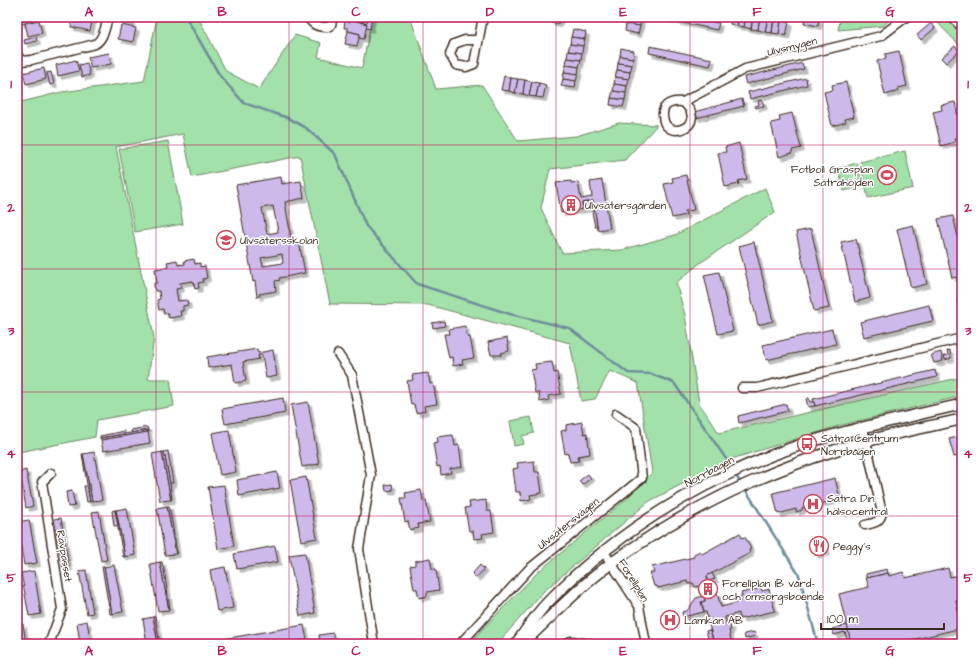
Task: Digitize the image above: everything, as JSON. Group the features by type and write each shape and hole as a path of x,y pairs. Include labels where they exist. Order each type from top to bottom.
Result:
{"street":[{"path":"17,55 22,61 31,60 95,44 99,42 108,17"},
{"path":"308,17 310,22 317,26 328,27 331,25 333,17"},
{"path":"478,40 483,17"},
{"name":"Ulvsmygen","path":"683,102 741,70 881,36 906,17"},
{"path":"953,17 962,26"},
{"path":"742,388 757,388 962,338"},
{"path":"338,354 352,375 372,475 359,549 374,644"},
{"name":"Norrbågen","path":"516,644 546,604 604,552 651,518 716,480 741,468 830,436 962,404"},
{"name":"Ulvsätersvägen","path":"460,644 529,569 642,478 636,428 616,414"},
{"path":"522,644 612,563 669,524 748,485 833,451 962,419"},
{"path":"863,428 882,513 878,522 865,525"},
{"name":"Rävpasset","path":"49,644 62,609 42,482 51,473"},
{"name":"Forellplan","path":"604,552 639,606 646,644"},
{"path":"565,644 571,641 590,644"}],"green space":[{"path":"157,17 198,17 226,71 259,89 295,35 321,43 318,57 362,68 372,17 410,17 436,89 482,85 518,141 576,136 619,123 657,125 625,160 550,169 541,208 562,253 621,250 675,235 765,188 775,212 700,263 676,283 685,315 699,403 719,433 962,377 962,396 842,425 728,460 648,502 544,591 497,644 468,644 538,572 626,499 652,473 638,383 610,371 595,399 581,401 570,343 428,305 330,304 300,156 192,177 183,134 116,147 154,337 148,379 170,379 174,406 97,420 95,437 19,452 17,439 17,103 62,92 144,81"},
{"path":"841,17 892,17 883,26 838,30"},
{"path":"932,17 962,17 962,48"},
{"path":"168,141 183,224 135,232 119,149"},
{"name":"Fotboll Gräsplan Sätrahöjden","path":"905,151 913,188 868,198 860,162"},
{"path":"857,163 863,186 844,191 838,168"},
{"path":"531,417 534,433 522,436 524,444 514,446 510,421"}],"building":[{"path":"78,17 93,18 90,31 71,27 72,21 77,22"},
{"path":"120,17 132,17 131,23 119,21"},
{"path":"351,17 363,17 363,22 350,19"},
{"path":"368,17 372,17 370,29 366,28 367,24 362,23 367,22"},
{"path":"553,17 560,17 558,24 551,23"},
{"path":"628,17 641,19 640,26 626,24"},
{"path":"656,17 688,17 719,23 717,30"},
{"path":"731,17 739,17 737,26 730,24"},
{"path":"739,17 746,17 744,27 737,26"},
{"path":"746,17 753,17 751,29 744,27"},
{"path":"753,17 760,17 758,30 751,29"},
{"path":"760,17 768,18 765,32 758,30"},
{"path":"805,17 819,19 818,26 804,23"},
{"path":"31,18 32,22 20,24 20,21"},
{"path":"768,18 774,19 772,33 765,32"},
{"path":"350,19 367,24 364,39 359,38 360,34 348,31 348,28 344,28 345,21 350,22"},
{"path":"774,19 781,21 779,34 772,33"},
{"path":"39,20 42,33 28,36 25,23"},
{"path":"781,21 789,22 786,36 779,34"},
{"path":"931,23 935,28 921,40 917,35"},
{"path":"626,24 640,26 638,34 625,31"},
{"path":"121,25 136,28 133,42 118,39"},
{"path":"573,29 586,32 585,39 571,37"},
{"path":"348,31 360,34 357,46 345,44"},
{"path":"36,37 37,41 25,44 24,40"},
{"path":"571,37 585,39 583,46 570,44"},
{"path":"570,44 583,46 582,53 568,51"},
{"path":"650,46 712,59 710,66 649,53"},
{"path":"955,46 959,51 946,63 941,58"},
{"path":"621,48 634,51 633,58 620,56"},
{"path":"568,51 582,53 581,60 567,58"},
{"path":"899,51 907,86 898,88 899,91 885,95 877,61 886,59 885,54"},
{"path":"109,53 111,64 91,68 88,57"},
{"path":"620,56 633,58 632,65 618,63"},
{"path":"567,58 581,60 579,67 566,65"},
{"path":"76,60 79,71 58,76 56,65"},
{"path":"87,63 90,75 82,77 79,65"},
{"path":"618,63 632,65 630,72 617,70"},
{"path":"802,63 804,69 746,84 744,77"},
{"path":"566,65 579,67 578,74 564,72"},
{"path":"44,68 46,79 26,84 23,73"},
{"path":"617,70 630,72 629,79 615,77"},
{"path":"51,72 54,84 50,85 47,73"},
{"path":"564,72 578,74 576,81 563,79"},
{"path":"504,76 511,78 509,91 501,90"},
{"path":"615,77 629,79 627,86 614,84"},
{"path":"511,78 518,79 515,93 509,91"},
{"path":"806,78 807,85 750,99 748,92"},
{"path":"518,79 525,80 523,94 515,93"},
{"path":"563,79 576,81 575,88 561,86"},
{"path":"525,80 532,82 529,96 523,94"},
{"path":"532,82 539,83 536,97 529,96"},
{"path":"846,82 854,117 845,119 846,122 832,126 824,92 833,90 832,85"},
{"path":"539,83 546,85 543,98 536,97"},
{"path":"614,84 627,86 626,93 613,91"},
{"path":"613,91 626,93 625,100 611,98"},
{"path":"611,98 625,100 623,107 610,105"},
{"path":"742,99 744,106 696,118 694,112"},
{"path":"762,100 764,106 756,108 755,106 759,105 758,101"},
{"path":"955,102 962,137 954,139 955,142 941,146 933,112 942,110 941,105"},
{"path":"792,113 801,148 792,150 792,153 779,157 771,123 780,121 779,116"},
{"path":"739,143 747,179 738,181 739,184 725,187 718,153 726,152 725,147"},
{"path":"686,175 694,210 685,211 686,215 672,218 664,184 673,182 672,178"},
{"path":"281,177 282,184 301,181 304,198 285,202 292,243 299,242 305,273 279,278 280,280 275,281 276,291 259,294 260,296 257,297 255,281 253,282 236,185","holes":["273,206 278,232 267,234 262,208","282,254 283,263 263,266 261,258"]},
{"name":"Ulvsätersgården","path":"602,180 610,228 598,230 593,201 582,203 583,209 561,213 556,183 571,181 571,183 578,182 581,199 592,197 590,182"},
{"path":"593,201 594,207 583,209 582,203"},
{"path":"595,211 597,227 595,227 592,212"},
{"path":"953,216 962,254 962,276 952,278 938,219"},
{"path":"913,225 927,284 911,288 897,229"},
{"path":"811,229 829,308 814,311 796,232"},
{"path":"856,239 870,298 855,302 841,242"},
{"path":"754,242 773,321 758,325 739,246"},
{"path":"194,259 195,264 200,263 200,267 205,266 207,278 203,279 203,282 198,283 199,288 195,289 193,281 180,283 181,288 176,289 178,301 187,300 188,305 183,306 183,311 180,311 181,316 169,318 168,313 164,314 163,309 159,310 157,300 160,299 159,291 155,291 154,286 154,283 157,283 155,269 168,267 167,262 177,260 178,265 185,264 184,261"},
{"path":"719,272 733,331 718,334 704,275"},
{"path":"962,298 962,314 961,314 957,299"},
{"path":"929,305 933,321 864,337 860,322"},
{"path":"444,321 445,326 433,328 432,323"},
{"path":"465,326 467,337 470,337 474,358 462,360 463,364 453,366 452,357 449,358 444,334 450,334 449,329"},
{"path":"832,329 836,344 766,360 763,345"},
{"path":"507,338 509,351 501,353 502,355 491,355 488,342"},
{"path":"257,349 258,353 273,350 277,376 266,378 262,355 258,355 259,359 243,362 246,381 235,383 232,364 208,368 207,357"},
{"path":"950,350 951,358 945,360 944,356 948,355 947,351"},
{"path":"941,352 943,361 934,363 931,355"},
{"path":"552,362 554,373 557,372 561,394 548,396 549,400 540,402 539,393 535,393 531,370 536,369 535,364"},
{"path":"935,370 937,377 815,406 813,399"},
{"path":"428,373 430,384 433,383 437,404 424,406 425,411 416,413 414,404 411,405 407,381 413,380 412,375"},
{"path":"283,398 285,413 225,424 222,409"},
{"path":"809,398 810,402 814,402 815,406 808,407 806,399"},
{"path":"308,402 319,464 302,467 291,405"},
{"path":"786,404 788,411 739,423 738,416"},
{"path":"582,422 584,434 587,433 590,454 578,456 579,461 570,462 568,453 565,454 561,431 566,430 566,425"},
{"path":"147,427 148,430 132,433 131,430"},
{"path":"148,430 148,432 101,440 100,438"},
{"path":"229,430 236,472 220,475 212,433"},
{"path":"124,431 124,434 100,438 100,436"},
{"path":"148,432 150,443 103,451 101,440"},
{"path":"453,435 455,446 459,445 462,467 450,469 451,473 441,475 440,466 437,467 433,443 438,442 437,437"},
{"path":"962,436 962,455 954,457 949,439"},
{"path":"168,451 173,483 170,483 164,452"},
{"path":"94,452 102,500 92,501 83,454"},
{"path":"162,452 171,500 160,501 152,454"},
{"path":"162,452 164,452 170,483 171,500"},
{"path":"82,454 92,501 90,502"},
{"path":"534,461 535,472 539,472 542,493 530,495 531,499 521,501 520,492 516,492 513,469 518,468 517,463"},
{"path":"26,470 33,506 26,508 20,472"},
{"path":"277,472 280,488 239,496 237,480"},
{"path":"588,474 591,478 582,485 579,481"},
{"path":"306,477 317,538 301,541 290,480"},
{"path":"835,478 840,499 802,508 802,510 796,512 796,509 778,514 773,493"},
{"path":"392,484 393,490 386,491 385,485"},
{"path":"224,485 234,546 218,549 208,487"},
{"path":"84,486 87,486 90,502 87,502"},
{"path":"421,490 423,501 426,500 430,522 418,524 419,528 410,530 408,521 405,522 401,498 406,498 405,493"},
{"path":"72,491 75,506 68,507 66,492"},
{"path":"486,500 487,511 491,511 494,532 482,534 483,538 474,539 473,531 469,531 465,508 470,507 469,502"},
{"path":"167,506 176,554 165,555 157,508"},
{"path":"167,506 169,506 172,522 176,554"},
{"path":"127,508 135,555 125,557 116,510"},
{"path":"115,510 118,526 114,526 112,511"},
{"path":"116,510 125,557 123,557"},
{"path":"99,511 107,560 101,561 92,512"},
{"path":"61,518 69,567 63,568 54,519"},
{"path":"29,520 37,563 24,565 17,522"},
{"name":"Forellplan 1B vård- och omsorgsboende","path":"740,533 742,538 745,537 751,549 749,550 750,553 707,576 711,587 711,594 717,593 721,607 736,603 735,598 742,596 741,593 761,588 762,591 769,589 775,611 740,619 739,613 725,617 727,626 730,625 731,630 729,630 732,644 714,644 706,612 704,612 701,602 705,601 703,593 706,592 705,585 695,587 693,583 688,584 687,581 658,588 657,586 654,586 650,573 654,573 652,567 694,557 694,554 700,551 702,554"},
{"path":"824,543 827,552 815,555 813,546"},
{"path":"275,546 278,562 237,569 234,554"},
{"path":"305,553 315,613 300,616 289,555"},
{"path":"430,558 432,569 436,569 439,590 427,592 427,596 419,598 417,589 414,589 410,566 415,565 415,561"},
{"path":"160,562 169,610 158,611 150,564"},
{"path":"160,562 162,562 164,570 169,610"},
{"path":"114,565 123,612 112,614 104,567"},
{"path":"480,565 484,569 476,578 472,574"},
{"path":"102,567 104,567 112,614 110,614"},
{"path":"225,567 233,608 217,611 210,570"},
{"path":"948,568 950,577 959,575 962,586 962,599 956,601 962,628 895,644 851,644 839,594 869,587 866,578 888,573 889,576 903,572 905,578"},
{"path":"887,569 888,573 866,578 866,574"},
{"path":"86,570 93,613 87,614 79,571"},
{"path":"34,571 41,614 29,616 21,573"},
{"path":"712,573 715,579 708,581 707,576"},
{"path":"704,596 705,601 701,602 704,612 683,617 682,612 687,611 696,598"},
{"path":"958,600 962,617 960,620 956,601"},
{"path":"155,616 160,644 158,644 153,617"},
{"path":"153,617 158,644 147,644 143,619"},
{"path":"87,621 91,644 80,644 77,623"},
{"path":"23,624 26,644 17,644 17,625"},
{"path":"304,625 307,640 284,644 223,644 223,639"},
{"path":"847,625 851,644 848,644 845,632 834,635 832,629"},
{"path":"710,630 713,640 709,641 706,631"},
{"path":"754,632 755,636 745,639 744,634"},
{"path":"333,633 336,644 320,644 319,635"}],"waterway":[{"path":"187,17 220,76 244,103 288,118 306,128 335,154 366,226 417,284 510,314 569,328 628,373 651,374 674,383 733,469"},
{"path":"735,474 742,485"},
{"path":"745,489 799,575 818,644"}],"place":[{"name":"Fotboll Gräsplan Sätrahöjden","path":"887,175"},
{"name":"Ulvsätersgården","path":"571,205"},
{"name":"Ulvsätersskolan","path":"226,240"},
{"name":"Sätra Centrum Norrbågen","path":"807,444"},
{"name":"Sätra Din hälsocentral","path":"813,504"},
{"name":"Peggy's","path":"819,546"},
{"name":"Forellplan 1B vård- och omsorgsboende","path":"708,589"},
{"name":"Lamkan AB","path":"670,620"}]}
